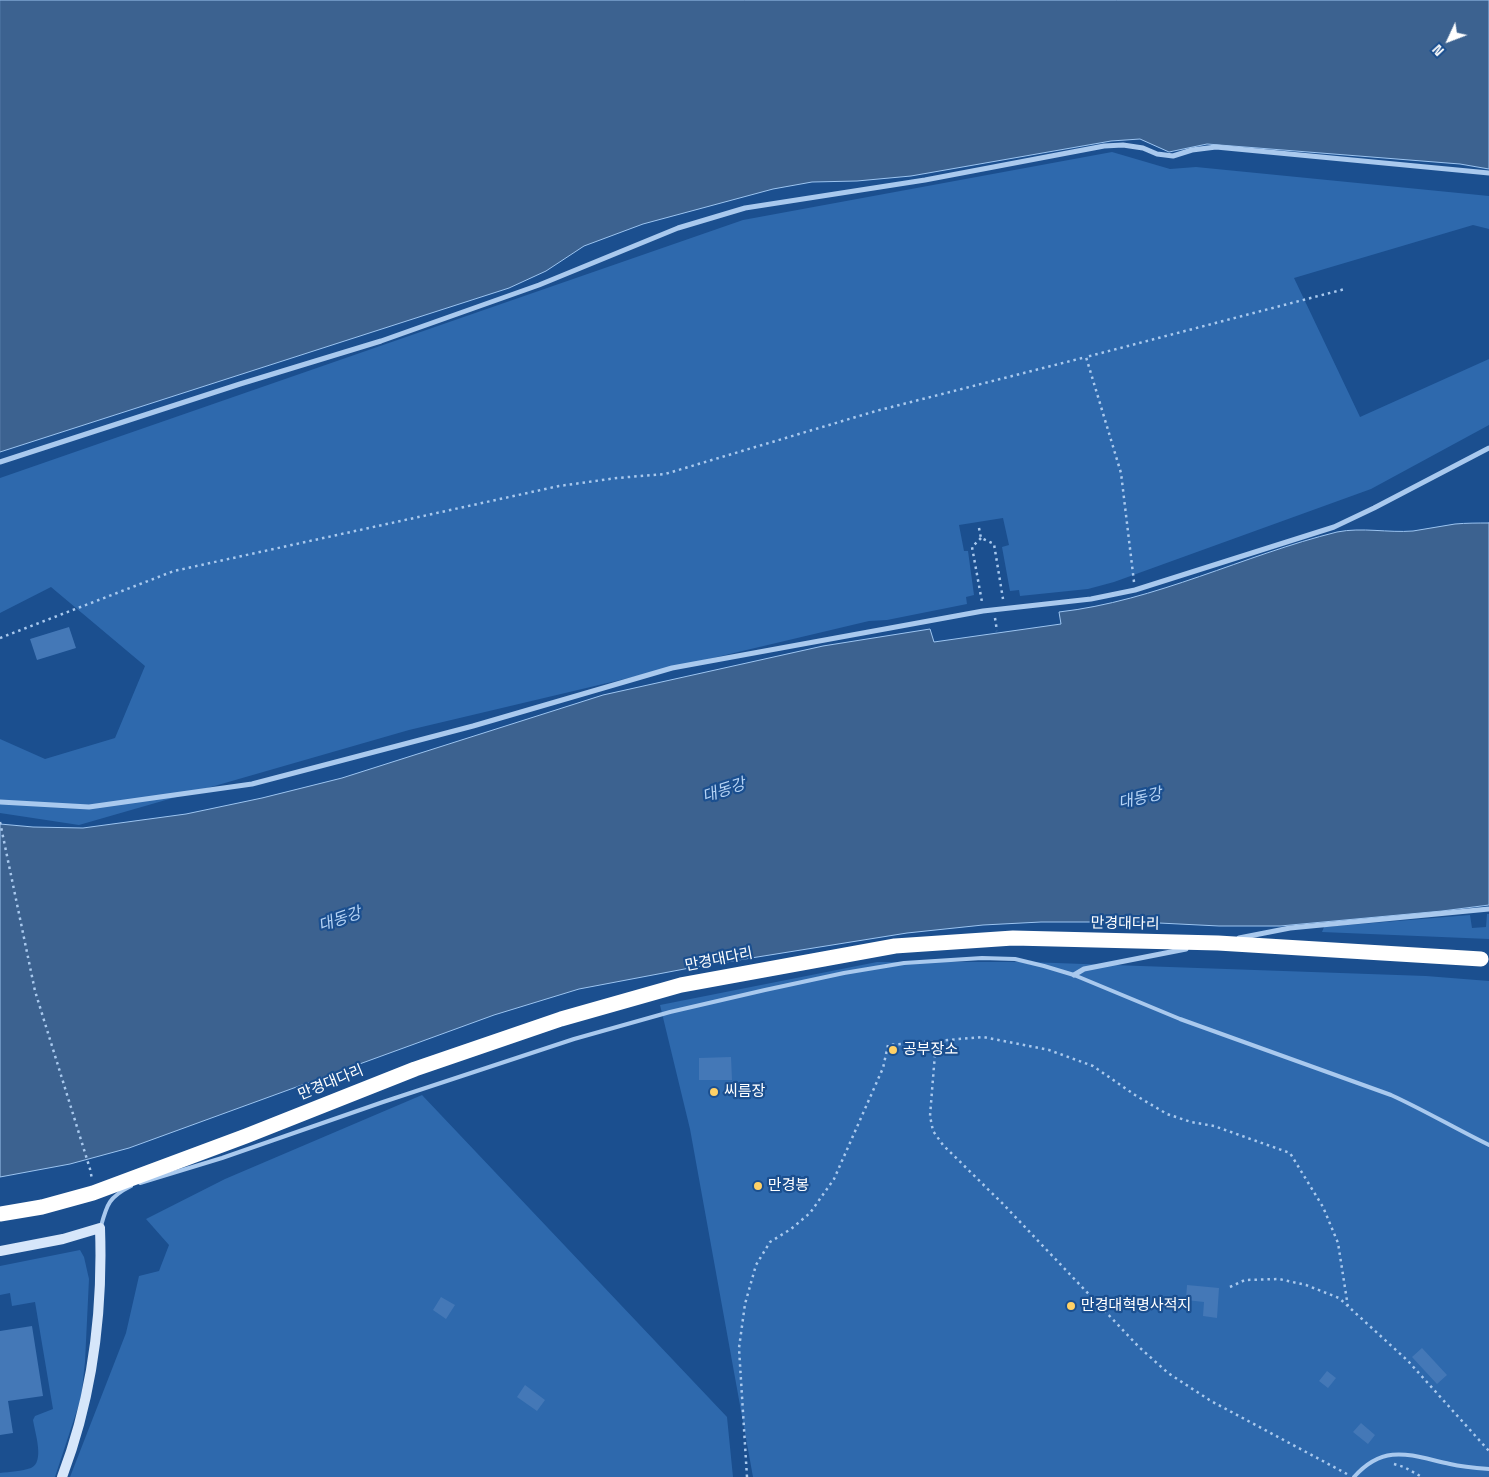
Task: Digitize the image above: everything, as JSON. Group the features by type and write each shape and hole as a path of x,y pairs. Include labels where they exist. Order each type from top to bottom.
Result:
{"highway":[{"name":"만경대다리","path":"0,1214 42,1207 94,1193 246,1136 415,1069 561,1019 681,985 895,946 1013,938 1218,943 1481,959"}],"street":[{"path":"0,462 240,384 380,341 539,285 678,228 745,208 925,180 1104,146 1123,145 1173,156 1192,150 1216,147 1489,173"},
{"path":"0,802 89,807 252,784 473,726 672,668 983,611 1091,599 1135,590 1334,526 1374,508 1489,448"},
{"path":"1074,975 1084,969 1290,928 1489,909"},
{"path":"0,1252 63,1239 100,1228 101,1264 87,1394 62,1477"}],"lane":[{"path":"100,1228 106,1206 118,1193 133,1186 222,1158 574,1039 670,1012 844,973 904,963 982,958 1015,959 1074,975 1180,1019 1240,1039 1391,1095 1489,1145"},
{"path":"1354,1477 1362,1468 1376,1459 1391,1454 1404,1454 1452,1465 1489,1469"}],"path":[{"path":"0,638 174,571 559,486 616,478 665,474 876,411 1345,289"},
{"path":"1086,357 1120,473 1135,590"},
{"path":"979,528 981,538"},
{"path":"981,538 994,544 1003,600"},
{"path":"981,538 972,547 982,603"},
{"path":"996,622 997,631"},
{"path":"0,822 35,991 90,1168"},
{"path":"747,1477 739,1348 745,1304 756,1265 770,1242 791,1229 810,1213 834,1179 882,1068 888,1045 983,1037 1048,1050 1093,1066 1167,1114 1191,1122 1214,1126 1290,1153 1323,1207 1338,1242 1348,1307"},
{"path":"936,1041 930,1116 933,1131 958,1161 1010,1211 1139,1347 1168,1373 1211,1402 1354,1477"},
{"path":"1230,1287 1245,1280 1279,1279 1306,1285 1339,1298 1408,1361 1489,1451"},
{"path":"1376,1459 1404,1467 1422,1477"}],"shaded area":[{"path":"1112,152 1170,169 1196,167 1489,196 1489,229 1473,225 1294,278 1360,417 1489,359 1489,425 1371,489 1114,582 1088,589 1020,596 1019,590 1010,591 1002,547 1009,545 1003,518 959,525 964,551 968,551 974,595 966,597 967,604 887,620 869,621 409,730 79,825 0,813 0,739 45,759 115,738 145,666 51,587 0,613 0,478 743,220"},
{"path":"1487,914 1489,914 1489,939 1322,932 1324,927 1470,915 1472,928 1486,927"},
{"path":"877,962 1027,962 1426,976 1489,981 1489,1477 753,1477 690,1129 660,1005"},
{"path":"422,1095 727,1417 733,1477 70,1477 126,1333 139,1276 159,1271 169,1245 146,1219 225,1179"},
{"path":"80,1250 84,1257 89,1279 85,1362 81,1398 55,1477 0,1477 0,1473 27,1469 35,1465 38,1460 38,1447 33,1420 35,1416 53,1409 35,1302 12,1306 10,1293 0,1295 0,1266"}],"water":[{"path":"0,0 1489,0 1489,169 1460,164 1207,144 1169,152 1140,139 1111,141 911,176 857,181 812,182 773,189 643,224 584,246 546,271 509,288 0,452"},
{"name":"대동강","path":"1489,523 1489,905 1280,926 1219,926 1139,922 1041,922 983,925 907,933 695,967 579,989 494,1015 129,1148 70,1164 0,1177 0,824 83,828 186,814 342,778 603,695 823,646 930,629 934,642 1061,624 1059,612 1095,606 1165,588 1337,532 1356,530 1413,531 1455,524"}],"building":[{"path":"69,627 76,648 37,660 30,639"},
{"path":"731,1057 732,1080 699,1080 699,1058"},
{"path":"1187,1285 1219,1288 1217,1318 1203,1316 1204,1302 1186,1300"},
{"path":"441,1297 455,1305 446,1319 433,1310"},
{"path":"32,1326 43,1396 8,1401 13,1433 0,1435 0,1331"},
{"path":"1422,1348 1447,1375 1437,1384 1412,1357"},
{"path":"1327,1371 1336,1378 1328,1388 1319,1381"},
{"path":"525,1385 545,1400 537,1411 517,1397"},
{"path":"1361,1423 1375,1435 1368,1444 1353,1432"}],"place":[{"name":"공부장소","path":"893,1050"},
{"name":"씨름장","path":"714,1092"},
{"name":"만경봉","path":"758,1186"},
{"name":"만경대혁명사적지","path":"1071,1306"}]}
